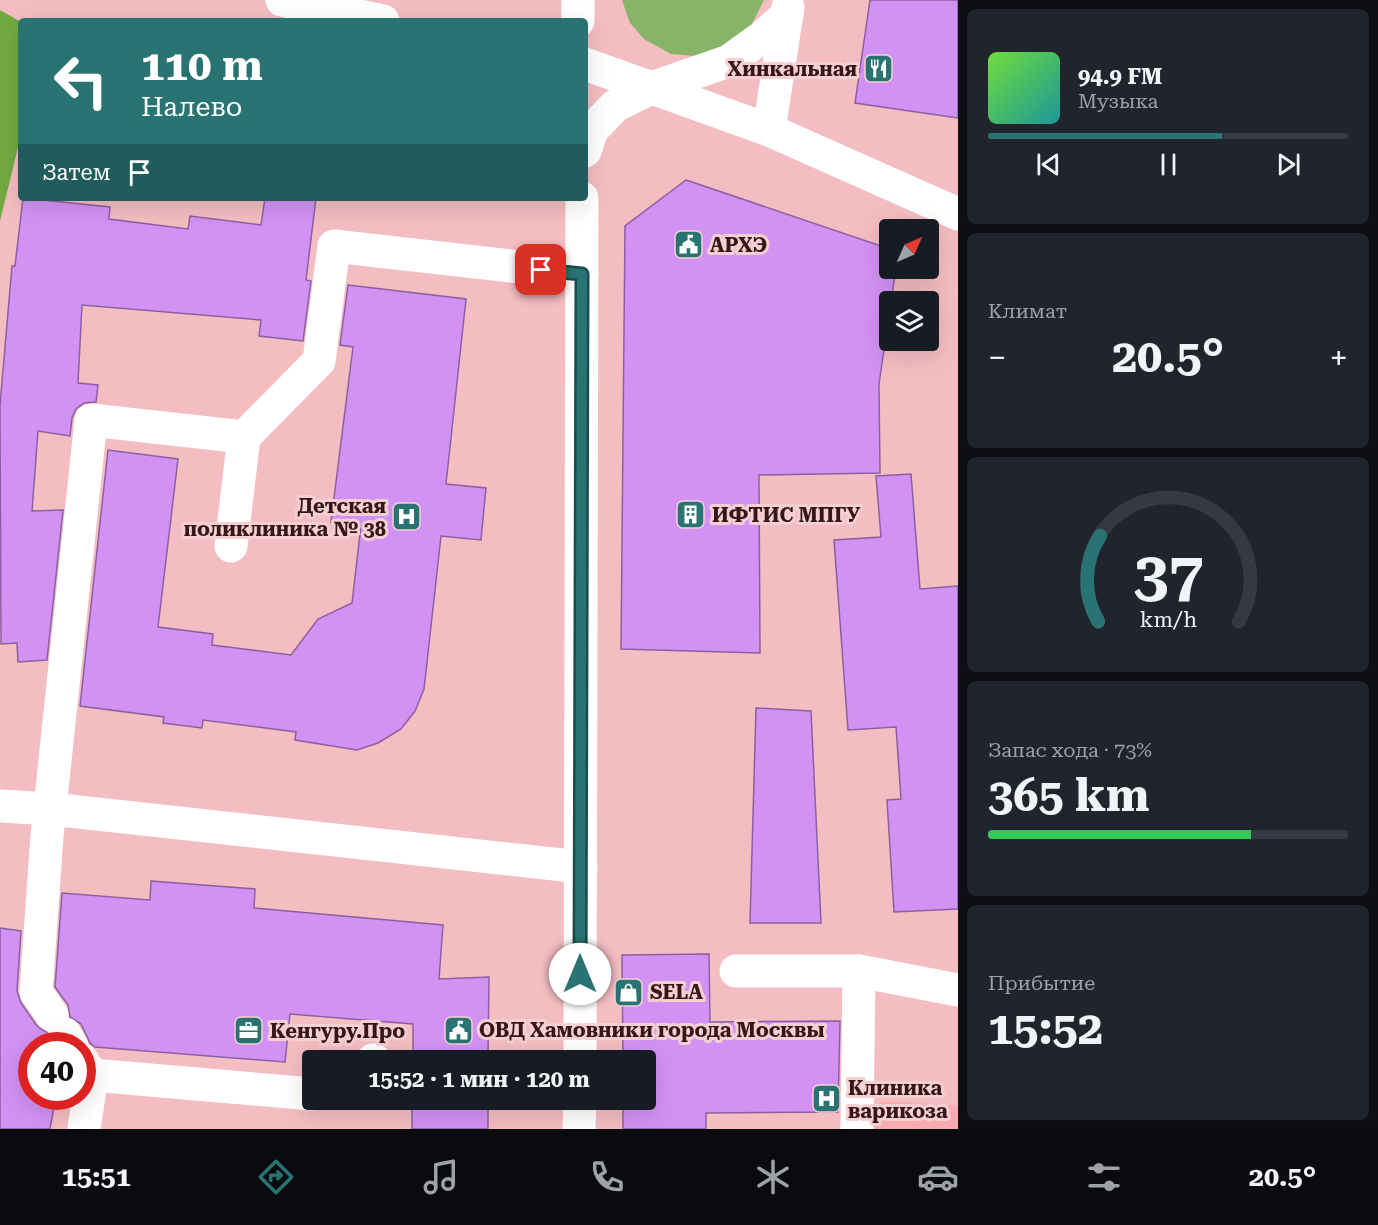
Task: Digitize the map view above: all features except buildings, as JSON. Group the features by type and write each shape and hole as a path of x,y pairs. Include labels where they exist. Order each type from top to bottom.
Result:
{"street":[{"path":"281,18 283,0 369,18"},
{"path":"578,0 578,18"},
{"path":"588,142 592,130 615,106 651,88 729,61 761,38 788,7"},
{"path":"769,130 788,7"},
{"path":"588,65 769,130 958,214"},
{"path":"580,1050 582,201"},
{"path":"231,546 244,437 319,361 334,246 582,274"},
{"path":"63,1032 36,992 47,836 91,420 244,437"},
{"path":"0,806 51,808 581,867"},
{"path":"736,971 859,971 958,990"},
{"path":"857,1129 859,971"},
{"path":"96,1051 302,1092"},
{"path":"81,1110 84,1129"},
{"path":"579,1110 579,1129"}],"shaded area":[{"path":"883,1101 958,1106 958,1129 870,1129 872,1112"}],"green space":[{"path":"622,0 764,0 751,26 709,57 671,54 644,39 630,23"},
{"path":"0,10 18,20 18,147 0,221"}],"place":[{"name":"Хинкальная","path":"878,69"},
{"name":"АРХЭ","path":"689,245"},
{"name":"ИФТИС МПГУ","path":"691,515"},
{"name":"Детская поликлиника № 38","path":"407,517"},
{"name":"SELA","path":"629,992"},
{"name":"ОВД Хамовники города Москвы","path":"458,1030"},
{"name":"Кенгуру.Про","path":"249,1031"},
{"name":"Клиника варикоза","path":"827,1099"}],"route":[{"path":"541,270 582,274 580,974"}]}
